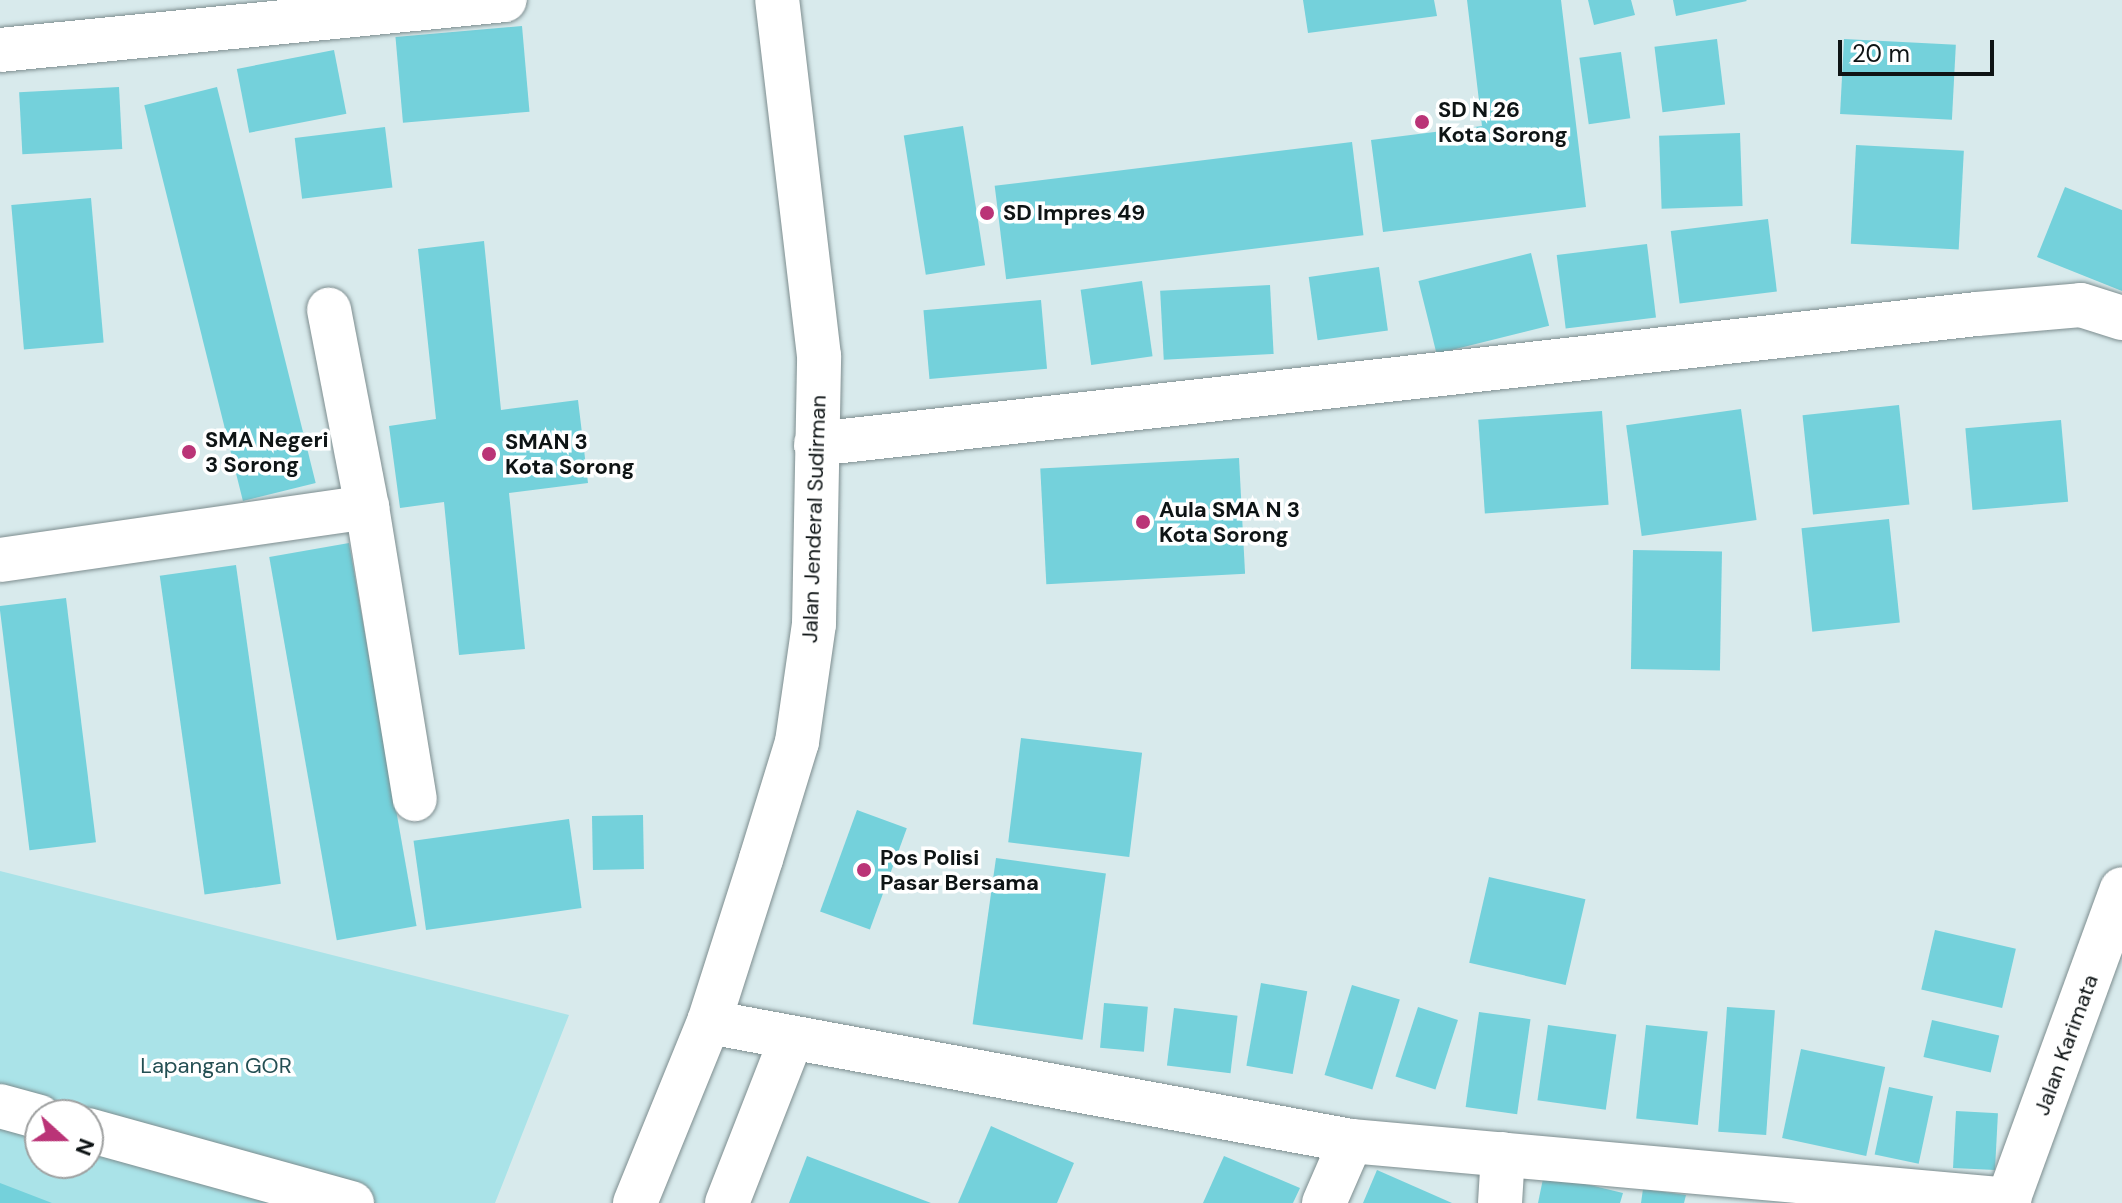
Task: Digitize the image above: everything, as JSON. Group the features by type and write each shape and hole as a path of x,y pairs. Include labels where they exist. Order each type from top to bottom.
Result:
{"street":[{"path":"0,50 505,0"},
{"name":"Jalan Jenderal Sudirman","path":"635,1203 709,1022 797,742 814,624 819,356 777,0"},
{"path":"816,444 1977,314 2081,305 2122,318"},
{"path":"329,310 367,507 415,799"},
{"path":"0,560 367,507"},
{"name":"Jalan Karimata","path":"2008,1202 2122,889"},
{"path":"709,1022 791,1040 1351,1141 2008,1202"},
{"path":"727,1203 791,1040"},
{"path":"0,1106 24,1113"},
{"path":"104,1134 352,1203"},
{"path":"1324,1203 1351,1141"},
{"path":"1500,1203 1503,1154"}],"green space":[{"name":"Lapangan GOR","path":"0,871 569,1015 495,1203 0,1203"}],"building":[{"path":"1303,0 1434,0 1437,16 1308,33"},
{"path":"1467,0 1561,0 1586,207 1383,232 1371,140 1482,126"},
{"path":"1588,0 1631,0 1635,15 1594,25"},
{"path":"1673,0 1746,0 1747,1 1676,16"},
{"path":"522,26 529,112 403,123 395,37"},
{"path":"1717,39 1725,105 1663,112 1654,47"},
{"path":"1844,39 1956,45 1952,120 1840,114"},
{"path":"334,50 346,114 249,133 237,69"},
{"path":"1621,52 1630,118 1589,124 1579,58"},
{"path":"119,87 122,149 22,154 19,92"},
{"path":"217,87 316,483 243,501 144,105"},
{"path":"963,126 985,265 926,275 904,135"},
{"path":"385,127 392,188 302,199 295,138"},
{"path":"1740,133 1743,206 1662,209 1659,136"},
{"path":"1352,142 1363,235 1006,279 995,186"},
{"path":"1856,145 1964,151 1959,250 1851,244"},
{"path":"2065,187 2122,210 2122,291 2037,257"},
{"path":"91,198 104,342 24,349 11,205"},
{"path":"1768,219 1777,291 1680,303 1671,231"},
{"name":"SMAN 3 Kota Sorong","path":"484,241 501,410 578,400 588,483 509,493 525,649 459,655 444,502 400,508 389,426 436,419 418,249"},
{"path":"1647,244 1656,317 1566,329 1557,255"},
{"path":"1531,253 1549,326 1437,354 1418,281"},
{"path":"1379,267 1388,330 1318,340 1309,277"},
{"path":"1142,281 1153,356 1091,365 1081,290"},
{"path":"1270,285 1274,354 1164,360 1160,291"},
{"path":"1041,300 1047,369 929,379 923,310"},
{"path":"1899,405 1909,504 1813,515 1803,415"},
{"path":"1741,409 1757,520 1642,536 1626,425"},
{"path":"1602,411 1609,505 1485,513 1478,420"},
{"path":"2061,420 2068,502 1973,510 1965,428"},
{"name":"Aula SMA N 3 Kota Sorong","path":"1239,458 1245,574 1046,584 1040,468"},
{"path":"1889,519 1900,622 1812,632 1801,528"},
{"path":"349,543 417,926 337,940 269,557"},
{"path":"1633,550 1722,552 1720,671 1631,669"},
{"path":"236,565 281,884 205,895 160,576"},
{"path":"66,598 96,842 29,850 0,606"},
{"path":"1021,738 1142,753 1129,857 1008,842"},
{"name":"Pos Polisi Pasar Bersama","path":"857,810 907,828 870,930 820,911"},
{"path":"643,815 644,869 593,870 592,816"},
{"path":"569,819 582,908 426,930 414,841"},
{"path":"996,858 1106,873 1083,1040 973,1024"},
{"path":"1489,877 1585,899 1566,985 1469,963"},
{"path":"1935,930 2016,949 2002,1008 1921,989"},
{"path":"1261,983 1307,991 1293,1074 1246,1066"},
{"path":"1352,985 1400,1000 1372,1090 1325,1075"},
{"path":"1104,1003 1148,1007 1144,1052 1100,1048"},
{"path":"1418,1007 1458,1020 1435,1089 1395,1076"},
{"path":"1727,1007 1775,1010 1766,1135 1718,1132"},
{"path":"1174,1008 1238,1016 1230,1073 1167,1066"},
{"path":"1479,1012 1530,1019 1517,1114 1466,1107"},
{"path":"1932,1020 1999,1036 1991,1073 1923,1057"},
{"path":"1548,1025 1616,1035 1606,1110 1537,1100"},
{"path":"1646,1025 1708,1031 1698,1125 1636,1118"},
{"path":"1801,1049 1885,1067 1866,1156 1782,1138"},
{"path":"1889,1087 1933,1096 1919,1164 1875,1154"},
{"path":"1956,1111 1998,1113 1995,1170 1953,1168"},
{"path":"991,1126 1074,1163 1057,1203 958,1203"},
{"path":"807,1156 931,1203 789,1203"},
{"path":"1224,1156 1300,1188 1293,1203 1203,1203"},
{"path":"1377,1170 1452,1203 1363,1203"},
{"path":"1544,1174 1623,1193 1620,1203 1538,1203"},
{"path":"0,1183 52,1203 0,1203"},
{"path":"1643,1189 1686,1195 1684,1203 1641,1203"}],"place":[{"name":"SD N 26 Kota Sorong","path":"1422,122"},
{"name":"SD Impres 49","path":"987,213"},
{"name":"SMA Negeri 3 Sorong","path":"189,452"},
{"name":"SMAN 3 Kota Sorong","path":"489,454"},
{"name":"Aula SMA N 3 Kota Sorong","path":"1143,522"},
{"name":"Pos Polisi Pasar Bersama","path":"864,870"}]}
